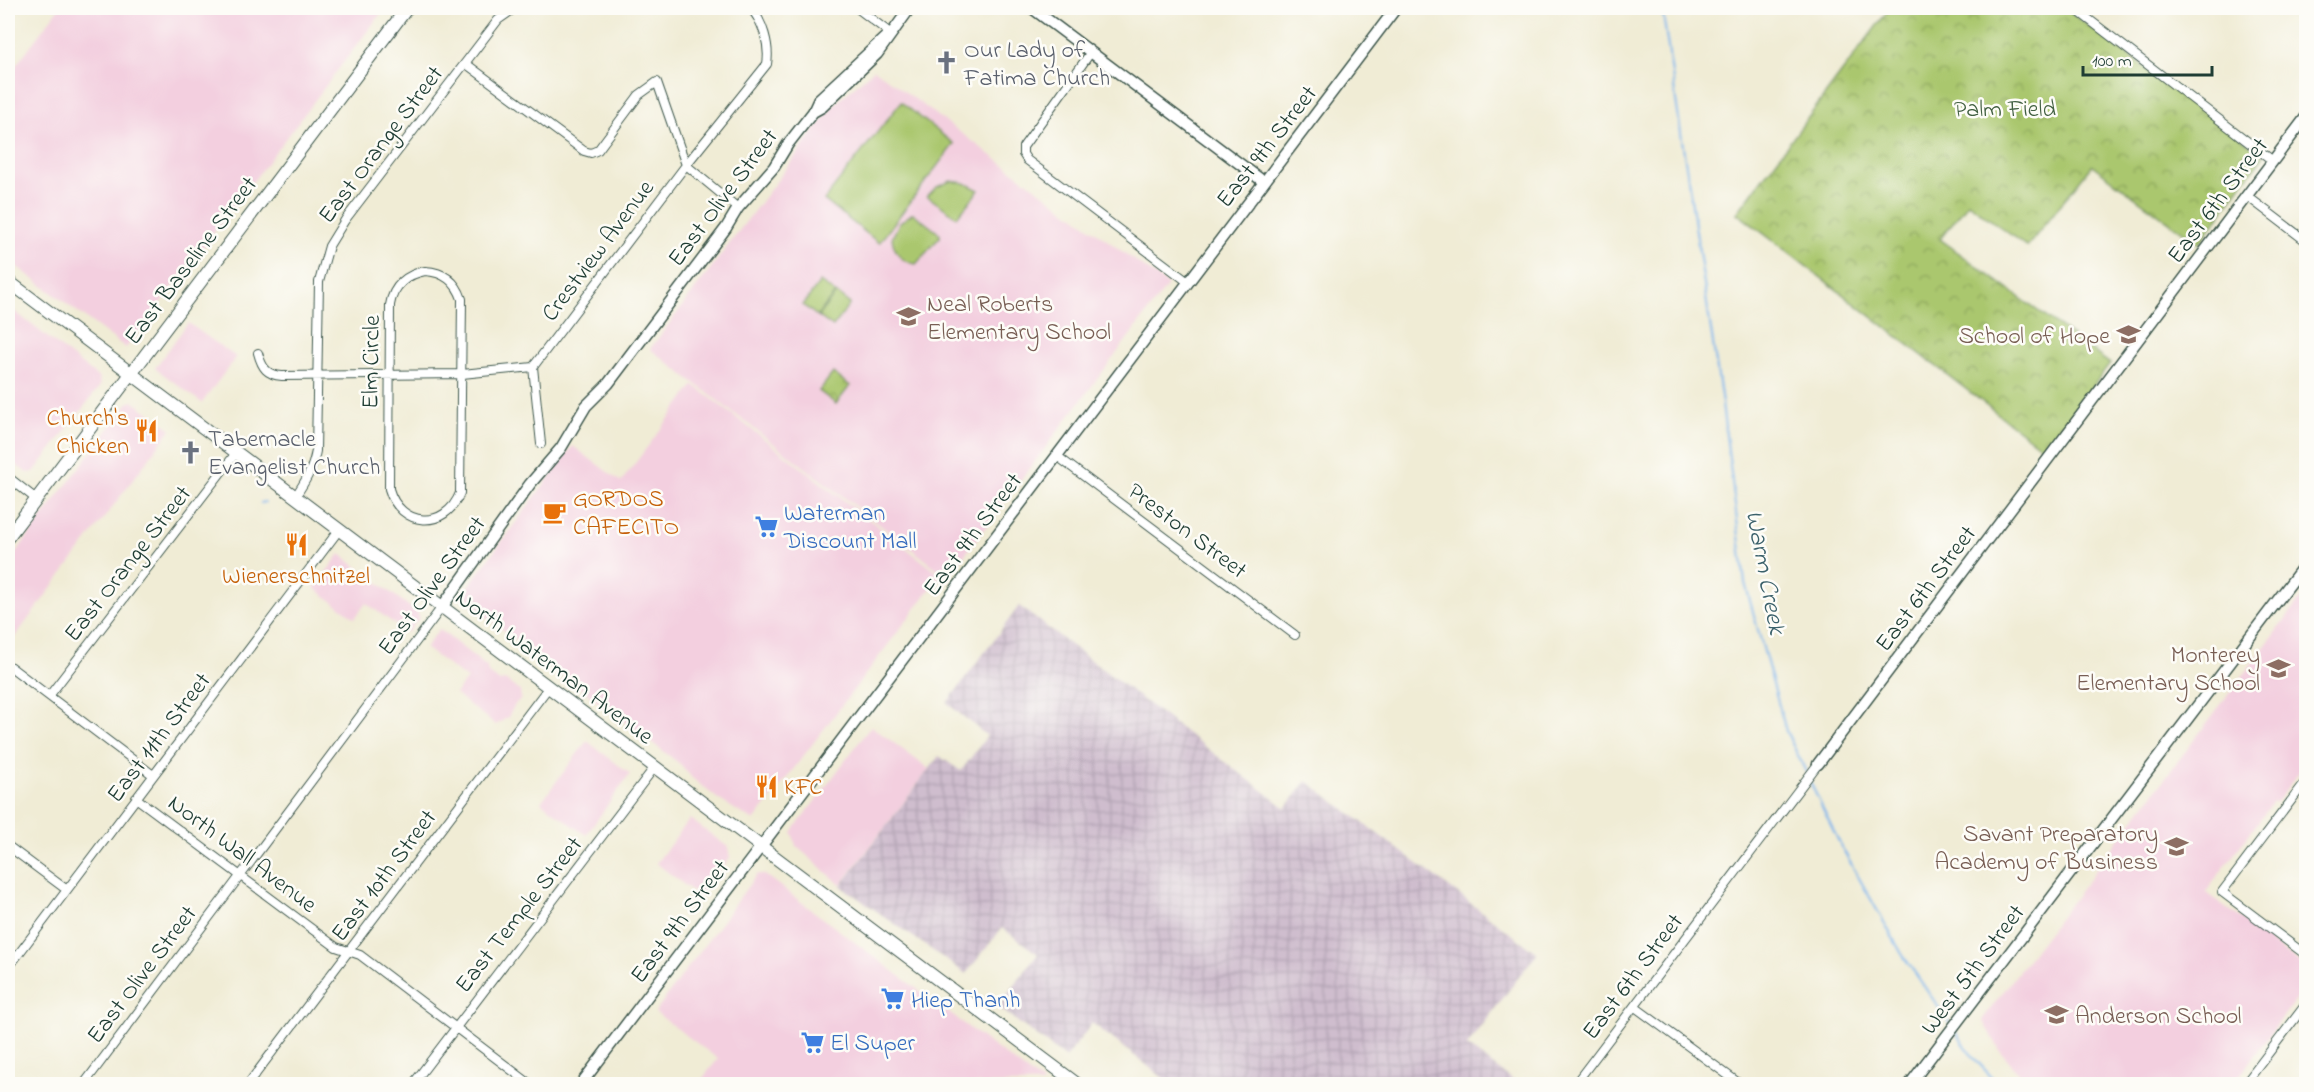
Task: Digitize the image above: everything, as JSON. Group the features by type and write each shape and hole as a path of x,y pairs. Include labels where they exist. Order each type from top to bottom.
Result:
{"main road":[{"name":"East Baseline Street","path":"8,537 407,8"},
{"name":"North Waterman Avenue","path":"8,281 1077,1084"}],"street":[{"name":"East Orange Street","path":"295,497 314,465 316,451 319,282 329,246 345,220 498,20 515,8"},
{"name":"Crestview Avenue","path":"533,367 686,165 767,63 768,53 759,18 750,8"},
{"path":"857,8 891,33"},
{"name":"East Olive Street","path":"84,1084 442,607 530,484 561,448 586,406 608,384 726,228 738,208 774,167 813,112 822,107 877,54 910,8"},
{"path":"1032,8 1264,182"},
{"name":"East 9th Street","path":"581,1084 1396,8"},
{"path":"2074,8 2273,161"},
{"path":"1090,52 1023,147 1023,153 1027,160 1188,282"},
{"path":"465,63 584,151 591,153 598,150 639,95 657,82 686,165 738,208"},
{"name":"East 6th Street","path":"1575,1084 2307,117"},
{"path":"2247,196 2307,240"},
{"name":"Elm Circle","path":"434,271 447,277 457,288 462,299 462,374 460,493 454,504 444,514 430,520 414,518 401,510 388,489 391,301 395,290 404,279 417,272 434,271"},
{"path":"258,353 264,370 273,375 319,377 462,374 533,367 541,444"},
{"name":"East Orange Street","path":"49,696 236,453"},
{"name":"Preston Street","path":"1057,456 1295,634"},
{"path":"8,477 36,499"},
{"name":"East 11th Street","path":"8,968 339,530"},
{"name":"West 5th Street","path":"1910,1084 2307,563"},
{"name":"North Wall Avenue","path":"8,665 153,776"},
{"name":"East 10th Street","path":"248,1084 548,688"},
{"name":"East Temple Street","path":"413,1084 654,768"},
{"path":"2307,781 2222,892 2307,955"},
{"name":"North Wall Avenue","path":"136,798 336,947 360,955 530,1084"},
{"path":"8,846 67,890"},
{"path":"2246,1084 2307,1004"},
{"path":"1635,1007 1740,1084"}],"shaded area":[{"path":"59,8 385,8 126,348 8,260 8,76"},
{"name":"Neal Roberts Elementary School","path":"874,69 1168,285 948,577 650,349 834,105"},
{"path":"8,306 99,378 100,386 34,472 27,473 8,459"},
{"path":"188,323 236,357 202,403 155,368"},
{"path":"694,385 941,575 754,821 718,799 692,778 680,764 460,597 573,446 621,482"},
{"path":"133,401 171,429 8,646 8,563 128,403"},
{"path":"340,554 418,613 419,618 407,633 366,603 355,618 314,588"},
{"path":"2306,592 2306,763 2275,804 2273,802 2206,892 2306,968 2306,986 2233,1084 2028,1084 1999,1049 1982,1020"},
{"path":"1019,606 1286,808 1307,781 1537,953 1467,1046 1518,1084 1171,1084 1092,1023 1066,1058 998,1007 1038,954 1002,928 966,974 841,886 939,756 961,771 987,736 947,703"},
{"path":"439,629 487,667 488,673 500,682 505,680 520,691 521,699 508,717 496,725 455,694 467,679 425,648"},
{"path":"871,726 929,769 841,885 796,846 792,832"},
{"path":"587,741 630,774 586,835 541,802"},
{"path":"690,819 728,847 730,858 700,897 656,863"},
{"path":"757,874 765,875 1044,1084 698,1084 718,1059 655,1012"}],"green space":[{"name":"Palm Field","path":"1890,8 2064,8 2264,155 2199,244 2092,165 2027,247 1968,203 1940,239 2110,364 2045,450 1737,213"},
{"path":"901,102 954,144 879,243 824,200"},
{"path":"951,181 965,183 979,190 957,217 927,196 937,187"},
{"path":"913,213 940,234 940,237 916,264 900,256 892,238 899,223"},
{"path":"820,282 835,293 817,316 803,305"},
{"path":"836,293 850,304 833,327 818,316"},
{"path":"833,373 850,386 836,404 819,391"}],"waterway":[{"name":"Warm Creek","path":"1662,8 1721,396 1745,583 1786,731 1807,774"},
{"path":"261,503 265,502"},
{"name":"Warm Creek","path":"1809,780 1842,848 1902,954 1950,1024"},
{"name":"Warm Creek","path":"1955,1031 1974,1058 1998,1084"}],"place":[{"name":"Our Lady of Fatima Church","path":"946,63"},
{"name":"Neal Roberts Elementary School","path":"909,317"},
{"name":"School of Hope","path":"2128,335"},
{"name":"Church's Chicken","path":"147,431"},
{"name":"Tabernacle Evangelist Church","path":"190,452"},
{"name":"GORDOS CAFECITO","path":"555,512"},
{"name":"Waterman Discount Mall","path":"766,526"},
{"name":"Wienerschnitzel","path":"296,545"},
{"name":"Monterey Elementary School","path":"2278,668"},
{"name":"KFC","path":"766,786"},
{"name":"Savant Preparatory Academy of Business","path":"2176,847"},
{"name":"Hiep Thanh","path":"893,999"},
{"name":"Anderson School","path":"2057,1015"},
{"name":"El Super","path":"812,1042"}]}
